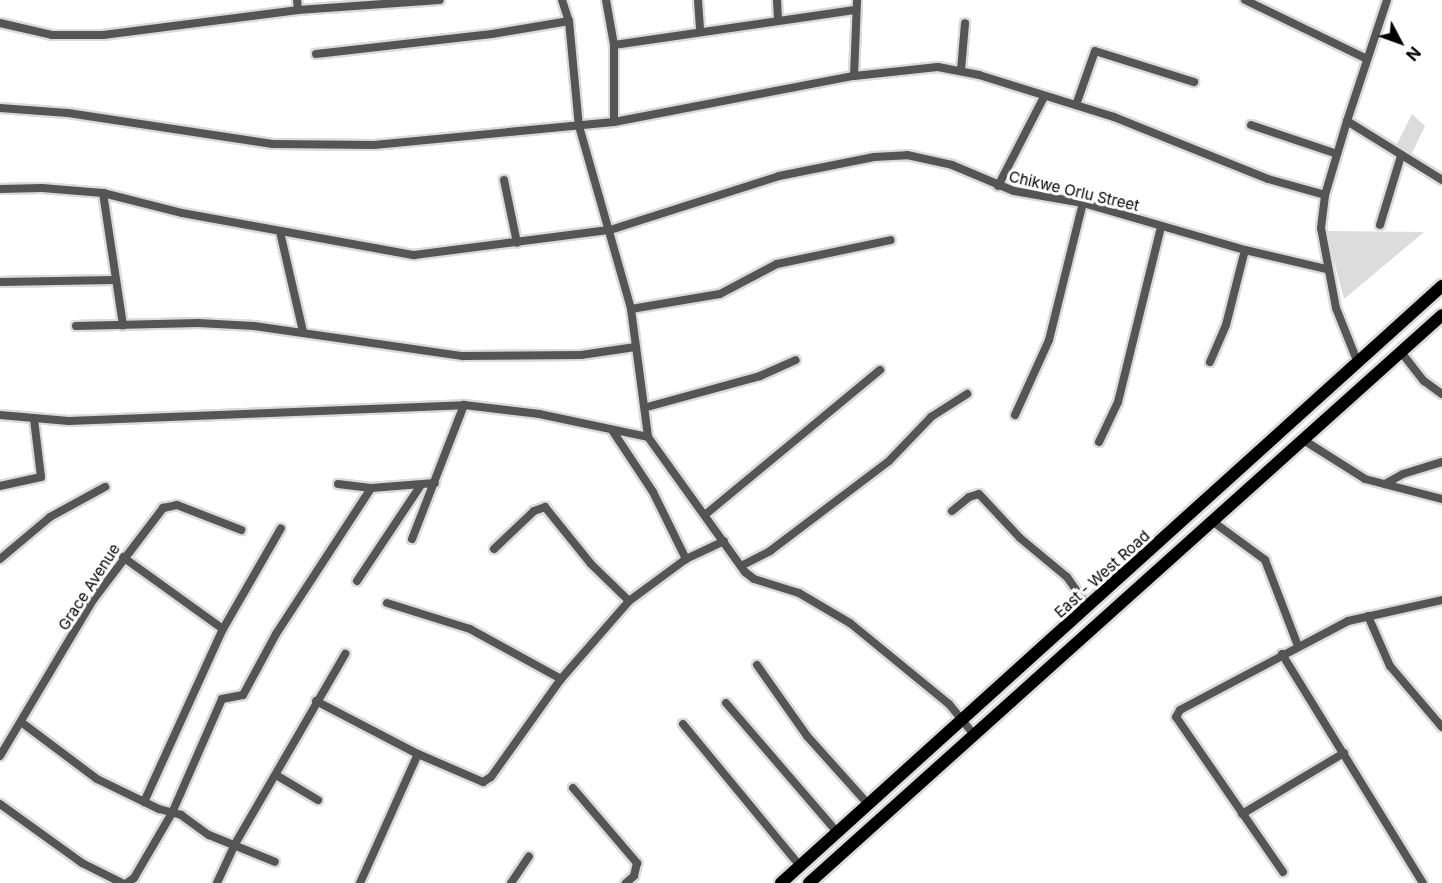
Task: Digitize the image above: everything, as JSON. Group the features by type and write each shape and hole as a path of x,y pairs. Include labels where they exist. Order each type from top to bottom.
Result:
{"main road":[{"name":"East - West Road","path":"781,883 1442,286"},
{"path":"809,883 1212,521 1305,441 1442,315"}],"street":[{"path":"297,0 298,10"},
{"path":"0,23 52,35 103,35 298,10 440,0"},
{"path":"562,0 569,21 579,126 631,309 635,347 647,407 648,437 706,514 741,566 754,579 799,593 850,623 949,704 975,736"},
{"path":"606,0 614,45 614,122"},
{"path":"698,0 700,30"},
{"path":"777,0 778,19"},
{"path":"854,76 854,10 857,0"},
{"path":"1245,0 1365,57"},
{"path":"1358,363 1336,308 1326,269 1321,228 1325,195 1365,57 1387,0"},
{"path":"614,45 700,30 854,10"},
{"path":"316,54 492,34 569,21"},
{"path":"961,70 965,23"},
{"path":"1076,105 1095,51 1194,82"},
{"path":"0,108 68,113 273,144 385,144 614,122 854,76 912,68 961,70 1076,105 1268,179 1325,195"},
{"path":"998,186 1044,97"},
{"path":"1347,121 1442,180"},
{"path":"1251,125 1337,154"},
{"name":"Chikwe Orlu Street","path":"0,189 42,188 103,194 280,231 414,255 610,230 779,176 874,157 907,155 934,160 998,186 1083,204 1245,250 1326,269"},
{"path":"1380,225 1401,156"},
{"path":"504,180 517,243"},
{"path":"103,194 114,280 123,327"},
{"path":"1015,415 1049,340 1083,204"},
{"path":"1099,442 1118,402 1161,227"},
{"path":"280,231 303,332"},
{"path":"631,309 720,294 777,264 891,240"},
{"path":"1210,362 1226,325 1245,250"},
{"path":"0,282 114,280"},
{"path":"76,326 123,327 198,323 303,332 463,356 581,355 635,347"},
{"path":"1401,352 1424,381 1442,394"},
{"path":"647,407 750,379 796,360"},
{"path":"706,514 880,370"},
{"path":"741,566 770,551 890,461 931,417 967,394"},
{"path":"0,415 34,419 464,405 539,414 648,437"},
{"path":"412,539 464,405"},
{"path":"0,486 41,477 34,419"},
{"path":"612,430 653,492 687,559"},
{"path":"1305,441 1348,471 1385,484 1442,499"},
{"path":"1385,484 1403,474 1442,462"},
{"path":"338,484 371,488 393,484 435,483"},
{"path":"357,581 421,485"},
{"path":"0,559 50,517 105,486"},
{"path":"127,883 134,878 172,813 222,699 239,698 247,689 276,634 371,488"},
{"path":"952,511 969,497 979,494 1020,538 1066,577 1088,607"},
{"name":"Grace Avenue","path":"0,756 123,557 168,506 177,506 242,530"},
{"path":"494,549 534,511 545,507 591,564 629,601"},
{"path":"1212,521 1265,560 1298,646"},
{"path":"144,802 223,629 281,528"},
{"path":"316,701 418,754 483,782 491,777 561,679 629,601 687,559 724,541"},
{"path":"123,557 223,629"},
{"path":"1283,872 1176,717 1180,710 1281,654 1348,621 1442,600"},
{"path":"387,603 470,629 561,679"},
{"path":"1368,616 1390,666 1442,727"},
{"path":"217,883 235,844 345,654"},
{"path":"1281,654 1423,883"},
{"path":"757,665 807,736 868,804"},
{"path":"726,704 837,832"},
{"path":"21,722 97,779 144,802 190,820 209,835 275,862"},
{"path":"683,724 800,866"},
{"path":"1242,814 1344,753"},
{"path":"360,883 418,754"},
{"path":"276,775 318,800"},
{"path":"573,788 637,863 634,876 626,883"},
{"path":"0,804 81,863 122,883"},
{"path":"511,883 529,856"}],"shaded area":[{"path":"1412,114 1425,126 1411,155 1396,146"},
{"path":"1326,231 1424,232 1344,299"}]}
